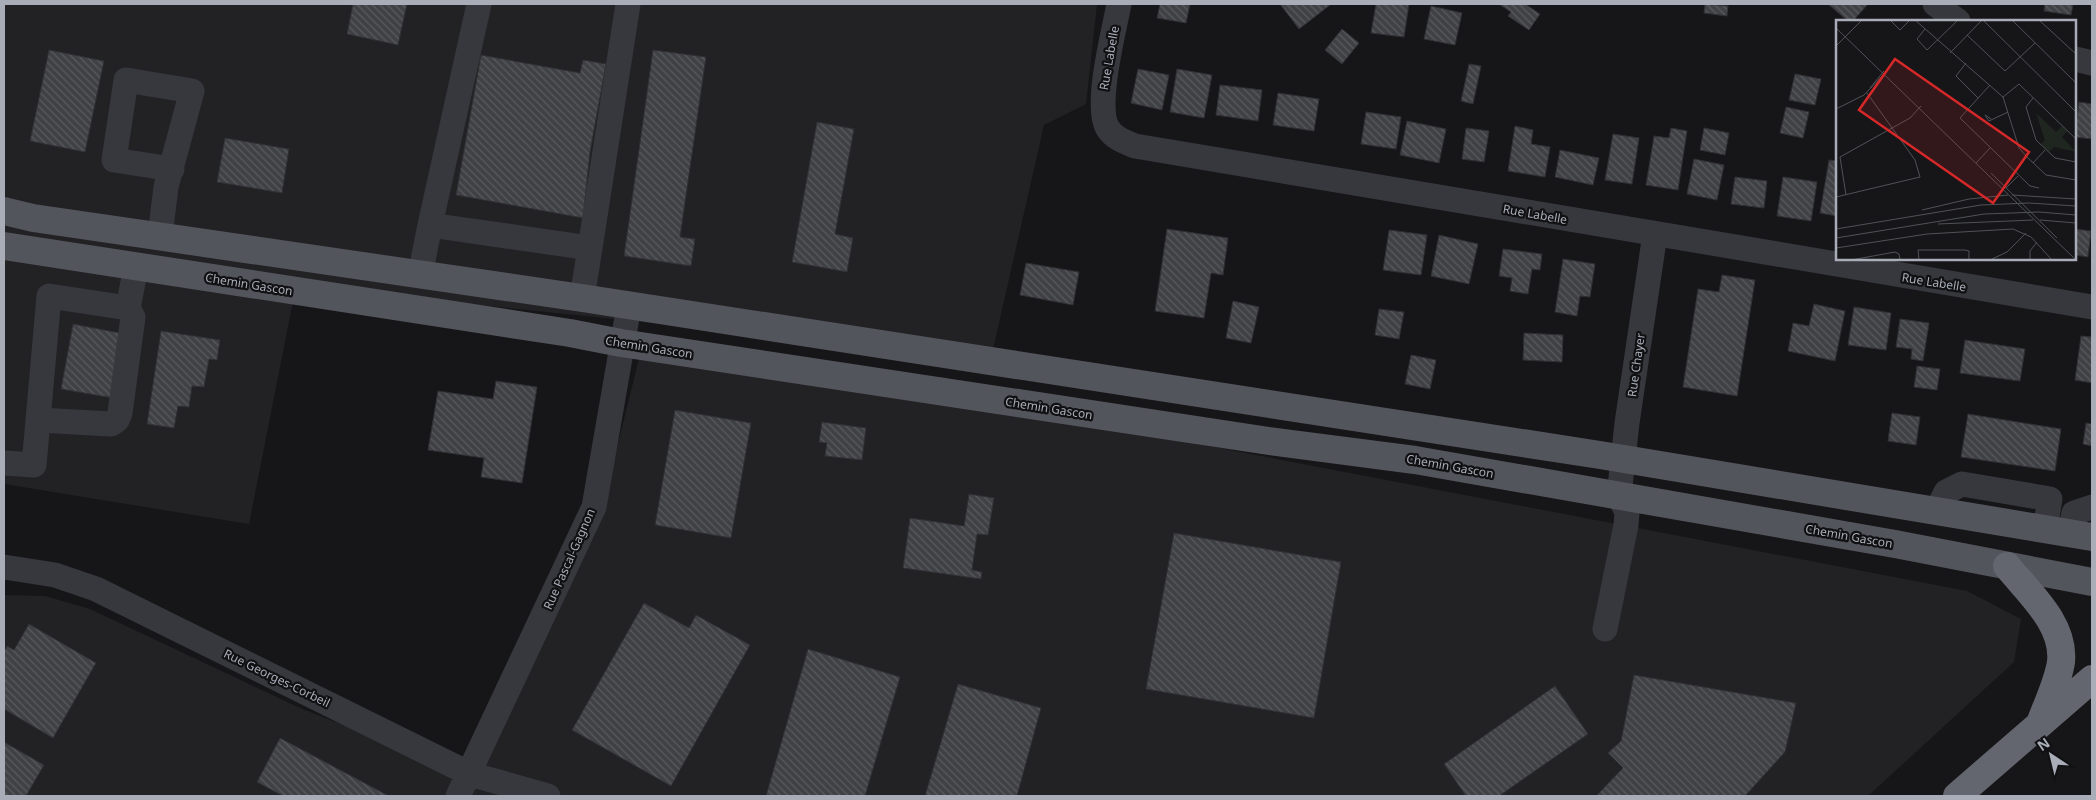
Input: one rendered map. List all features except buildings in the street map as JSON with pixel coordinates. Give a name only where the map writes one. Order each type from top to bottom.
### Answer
[{"type":"highway","points":[[2007,566],[2056,630],[2060,648],[2058,672],[2040,722]]},
{"type":"highway","points":[[1957,796],[2040,722],[2092,679]]},
{"type":"main road","points":[[4,211],[160,236],[582,298],[1624,460],[2069,533]]},
{"type":"main road","name":"Chemin Gascon","points":[[4,246],[1269,442],[1416,460],[2092,582]]},
{"type":"street","points":[[420,275],[479,4]]},
{"type":"street","points":[[582,298],[628,4]]},
{"type":"street","name":"Rue Labelle","points":[[1119,4],[1102,102],[1107,126],[1120,140],[1145,148],[2092,307]]},
{"type":"street","points":[[1935,4],[1957,20]]},
{"type":"street","points":[[2076,59],[2092,63]]},
{"type":"street","points":[[160,236],[166,187],[172,169]]},
{"type":"street","points":[[430,225],[590,248]]},
{"type":"street","name":"Rue Chayer","points":[[1619,496],[1627,423],[1655,234]]},
{"type":"street","points":[[38,420],[111,424],[117,420],[120,413],[133,317],[128,308],[136,267]]},
{"type":"street","points":[[4,463],[34,465],[49,296],[128,308]]},
{"type":"street","name":"Rue Pascal-Gagnon","points":[[458,796],[594,507],[621,343],[629,306]]},
{"type":"street","points":[[1605,629],[1626,525],[1627,512],[1619,496]]},
{"type":"street","points":[[2069,533],[2074,513],[2092,507]]},
{"type":"street","name":"Rue Georges-Corbeil","points":[[4,568],[55,575],[96,589],[470,774],[548,796]]},
{"type":"shaded area","points":[[4,4],[1097,4],[1086,104],[1044,125],[991,358],[296,286],[249,524],[4,484]]},
{"type":"shaded area","points":[[644,338],[1967,591],[2021,619],[2014,662],[1868,796],[4,796],[4,595],[45,596],[90,609],[302,709],[470,774],[596,533]]}]
